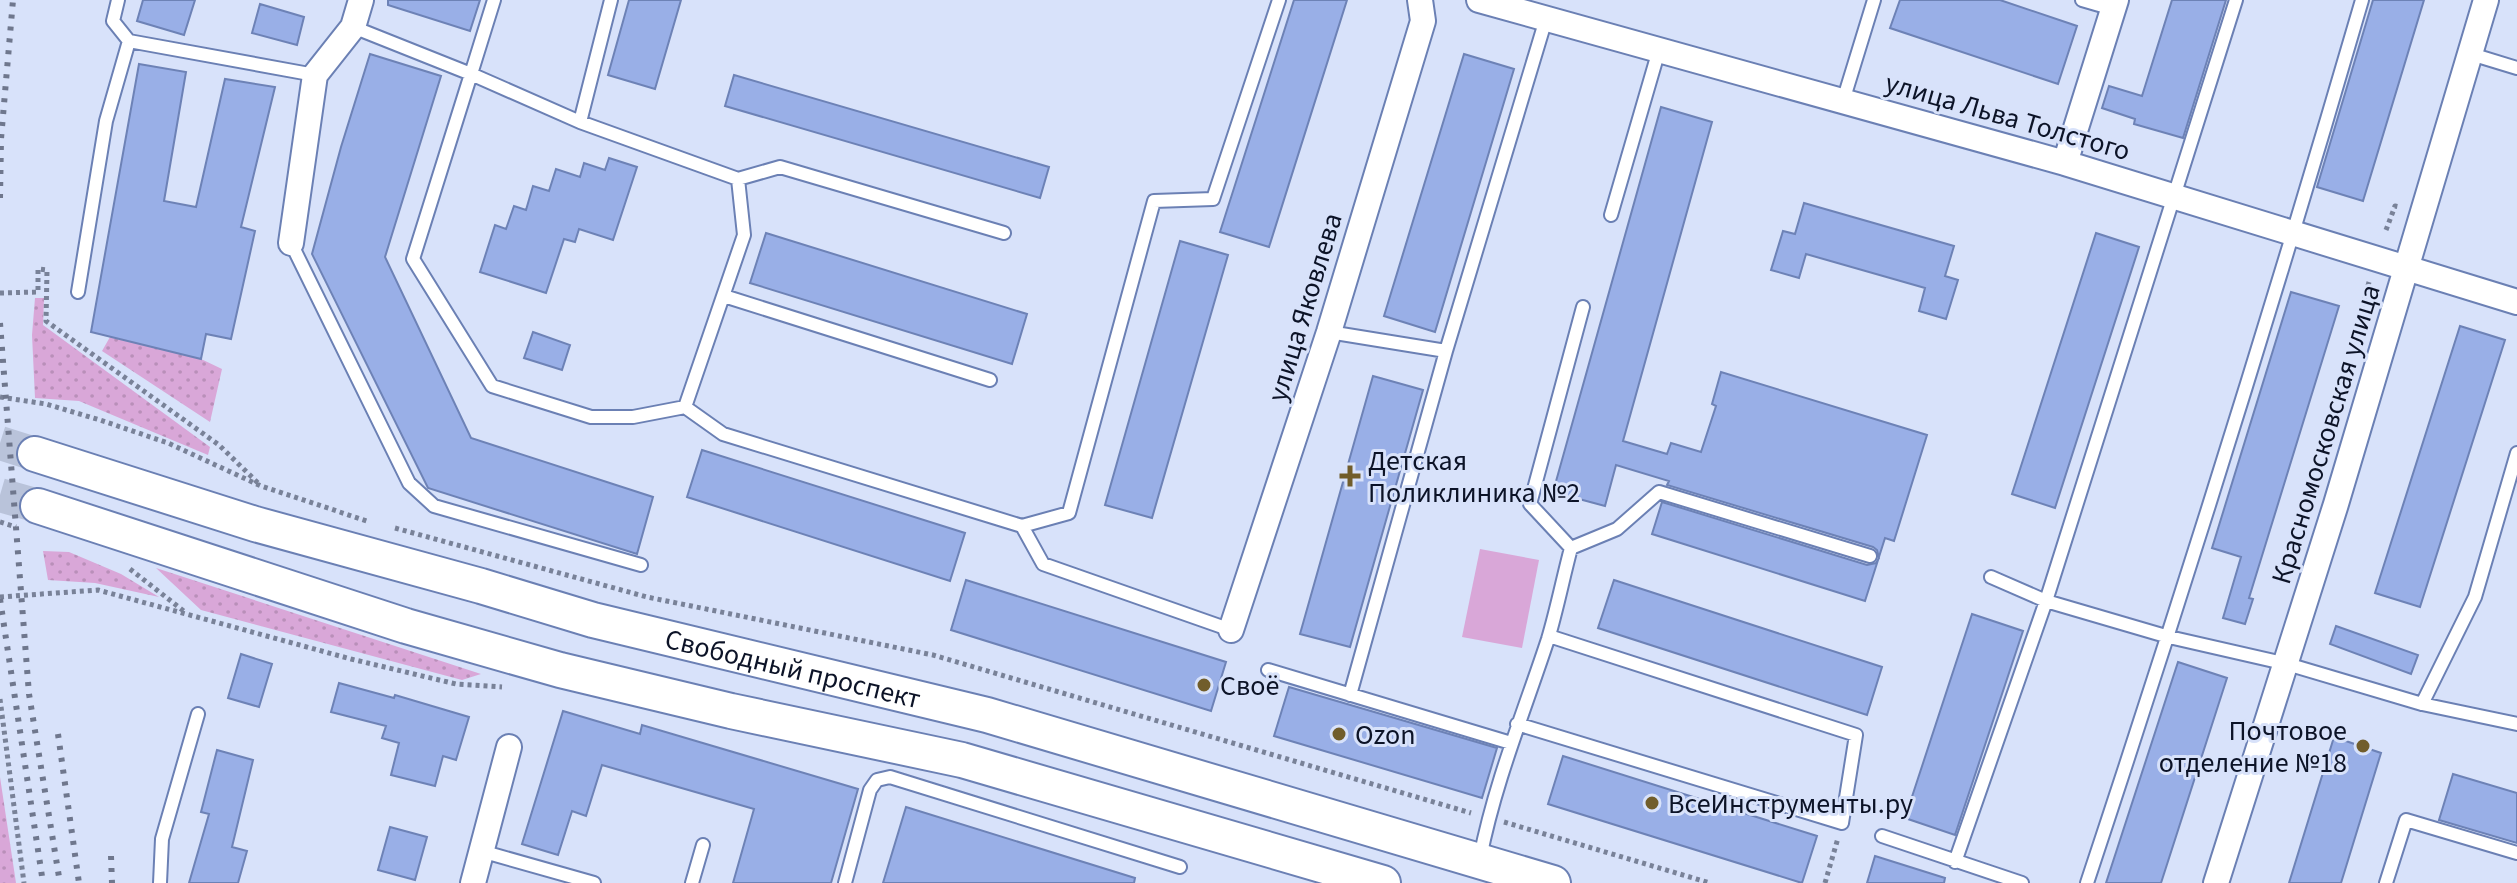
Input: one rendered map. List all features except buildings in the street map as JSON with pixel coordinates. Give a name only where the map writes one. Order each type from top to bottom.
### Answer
[{"type":"main road","name":"Свободный проспект","points":[[35,454],[255,524],[593,620],[987,715],[1553,883]]},
{"type":"main road","name":"Свободный проспект","points":[[38,506],[406,626],[560,670],[731,711],[962,760],[1383,883]]},
{"type":"street","points":[[291,243],[315,75],[353,27],[361,0]]},
{"type":"street","name":"улица Яковлева","points":[[1231,630],[1329,332],[1423,21],[1420,0]]},
{"type":"street","name":"улица Льва Толстого","points":[[1479,0],[2065,163],[2517,302]]},
{"type":"street","name":"Красномосковская улица","points":[[2216,883],[2287,664],[2486,0]]},
{"type":"street","points":[[2065,163],[2114,5]]},
{"type":"street","points":[[473,883],[509,747]]},
{"type":"lane","points":[[118,0],[113,21],[129,41],[315,75]]},
{"type":"lane","points":[[494,0],[413,259],[492,386],[591,417],[633,417],[685,407],[723,434],[1022,526],[1069,513],[1154,201],[1213,199],[1279,0]]},
{"type":"lane","points":[[580,122],[611,0]]},
{"type":"lane","points":[[1843,101],[1874,0]]},
{"type":"lane","points":[[2082,0],[2114,5]]},
{"type":"lane","points":[[1955,862],[2046,601],[2236,0]]},
{"type":"lane","points":[[2087,883],[2169,637],[2362,0]]},
{"type":"lane","points":[[1350,695],[1446,351],[1546,19]]},
{"type":"lane","points":[[353,27],[580,122],[738,179],[780,167],[1004,233]]},
{"type":"lane","points":[[78,292],[106,121],[129,41]]},
{"type":"lane","points":[[1611,215],[1659,50]]},
{"type":"lane","points":[[2471,54],[2517,68]]},
{"type":"lane","points":[[685,407],[744,235],[738,179]]},
{"type":"lane","points":[[291,243],[409,483],[434,506],[641,565]]},
{"type":"lane","points":[[724,296],[990,380]]},
{"type":"lane","points":[[1571,548],[1530,504],[1583,307]]},
{"type":"lane","points":[[1329,332],[1446,351]]},
{"type":"lane","points":[[2422,704],[2475,597],[2517,453]]},
{"type":"lane","points":[[1571,548],[1617,529],[1659,492],[1870,556]]},
{"type":"lane","points":[[1022,526],[1043,564],[1231,630]]},
{"type":"lane","points":[[1479,861],[1488,818],[1511,743],[1549,636],[1571,548]]},
{"type":"lane","points":[[1991,577],[2046,601],[2169,637],[2287,664],[2422,704],[2517,724]]},
{"type":"lane","points":[[1517,724],[1842,823],[1856,735],[1549,636]]},
{"type":"lane","points":[[1268,670],[1511,743]]},
{"type":"lane","points":[[160,883],[162,839],[198,714]]},
{"type":"lane","points":[[845,883],[870,790],[877,780],[890,777],[1180,867]]},
{"type":"lane","points":[[2386,883],[2406,820],[2517,853]]},
{"type":"lane","points":[[1882,836],[2022,883]]},
{"type":"lane","points":[[692,883],[703,845]]},
{"type":"lane","points":[[481,851],[594,883]]},
{"type":"path","points":[[0,293],[38,292],[38,269],[47,270],[46,321],[219,445],[261,486]]},
{"type":"path","points":[[2369,282],[2360,315],[2375,320]]},
{"type":"path","points":[[0,397],[46,404],[113,424],[168,443],[261,486],[374,523]]},
{"type":"path","points":[[389,527],[647,597],[933,655],[1710,883]]},
{"type":"path","points":[[122,562],[189,615]]},
{"type":"path","points":[[0,597],[98,590],[351,659],[456,684],[504,687]]},
{"type":"path","points":[[0,699],[24,883]]},
{"type":"path","points":[[1825,883],[1842,823]]},
{"type":"shaded area","points":[[35,298],[44,298],[43,325],[210,447],[208,455],[79,401],[35,398],[32,335]]},
{"type":"shaded area","points":[[110,337],[201,359],[222,369],[210,422],[102,351]]},
{"type":"shaded area","points":[[1480,549],[1539,560],[1522,648],[1462,637]]},
{"type":"shaded area","points":[[43,551],[69,552],[121,574],[159,597],[95,583],[48,580]]},
{"type":"shaded area","points":[[156,568],[481,674],[462,680],[201,610]]},
{"type":"shaded area","points":[[0,777],[16,883],[0,883]]},
{"type":"tunnel","points":[[0,443],[35,454]]},
{"type":"tunnel","points":[[0,495],[38,506]]},
{"type":"railway","points":[[0,198],[1,139],[13,0]]},
{"type":"railway","points":[[0,323],[29,694],[60,883]]},
{"type":"railway","points":[[0,599],[43,883]]},
{"type":"railway","points":[[58,734],[79,883]]},
{"type":"railway","points":[[111,856],[112,883]]},
{"type":"place","name":"Детская Поликлиника №2","points":[[1350,476]]},
{"type":"place","name":"Своё","points":[[1204,685]]},
{"type":"place","name":"Ozon","points":[[1339,734]]},
{"type":"place","name":"Почтовое отделение №18","points":[[2363,746]]},
{"type":"place","name":"ВсеИнструменты.ру","points":[[1652,803]]}]
